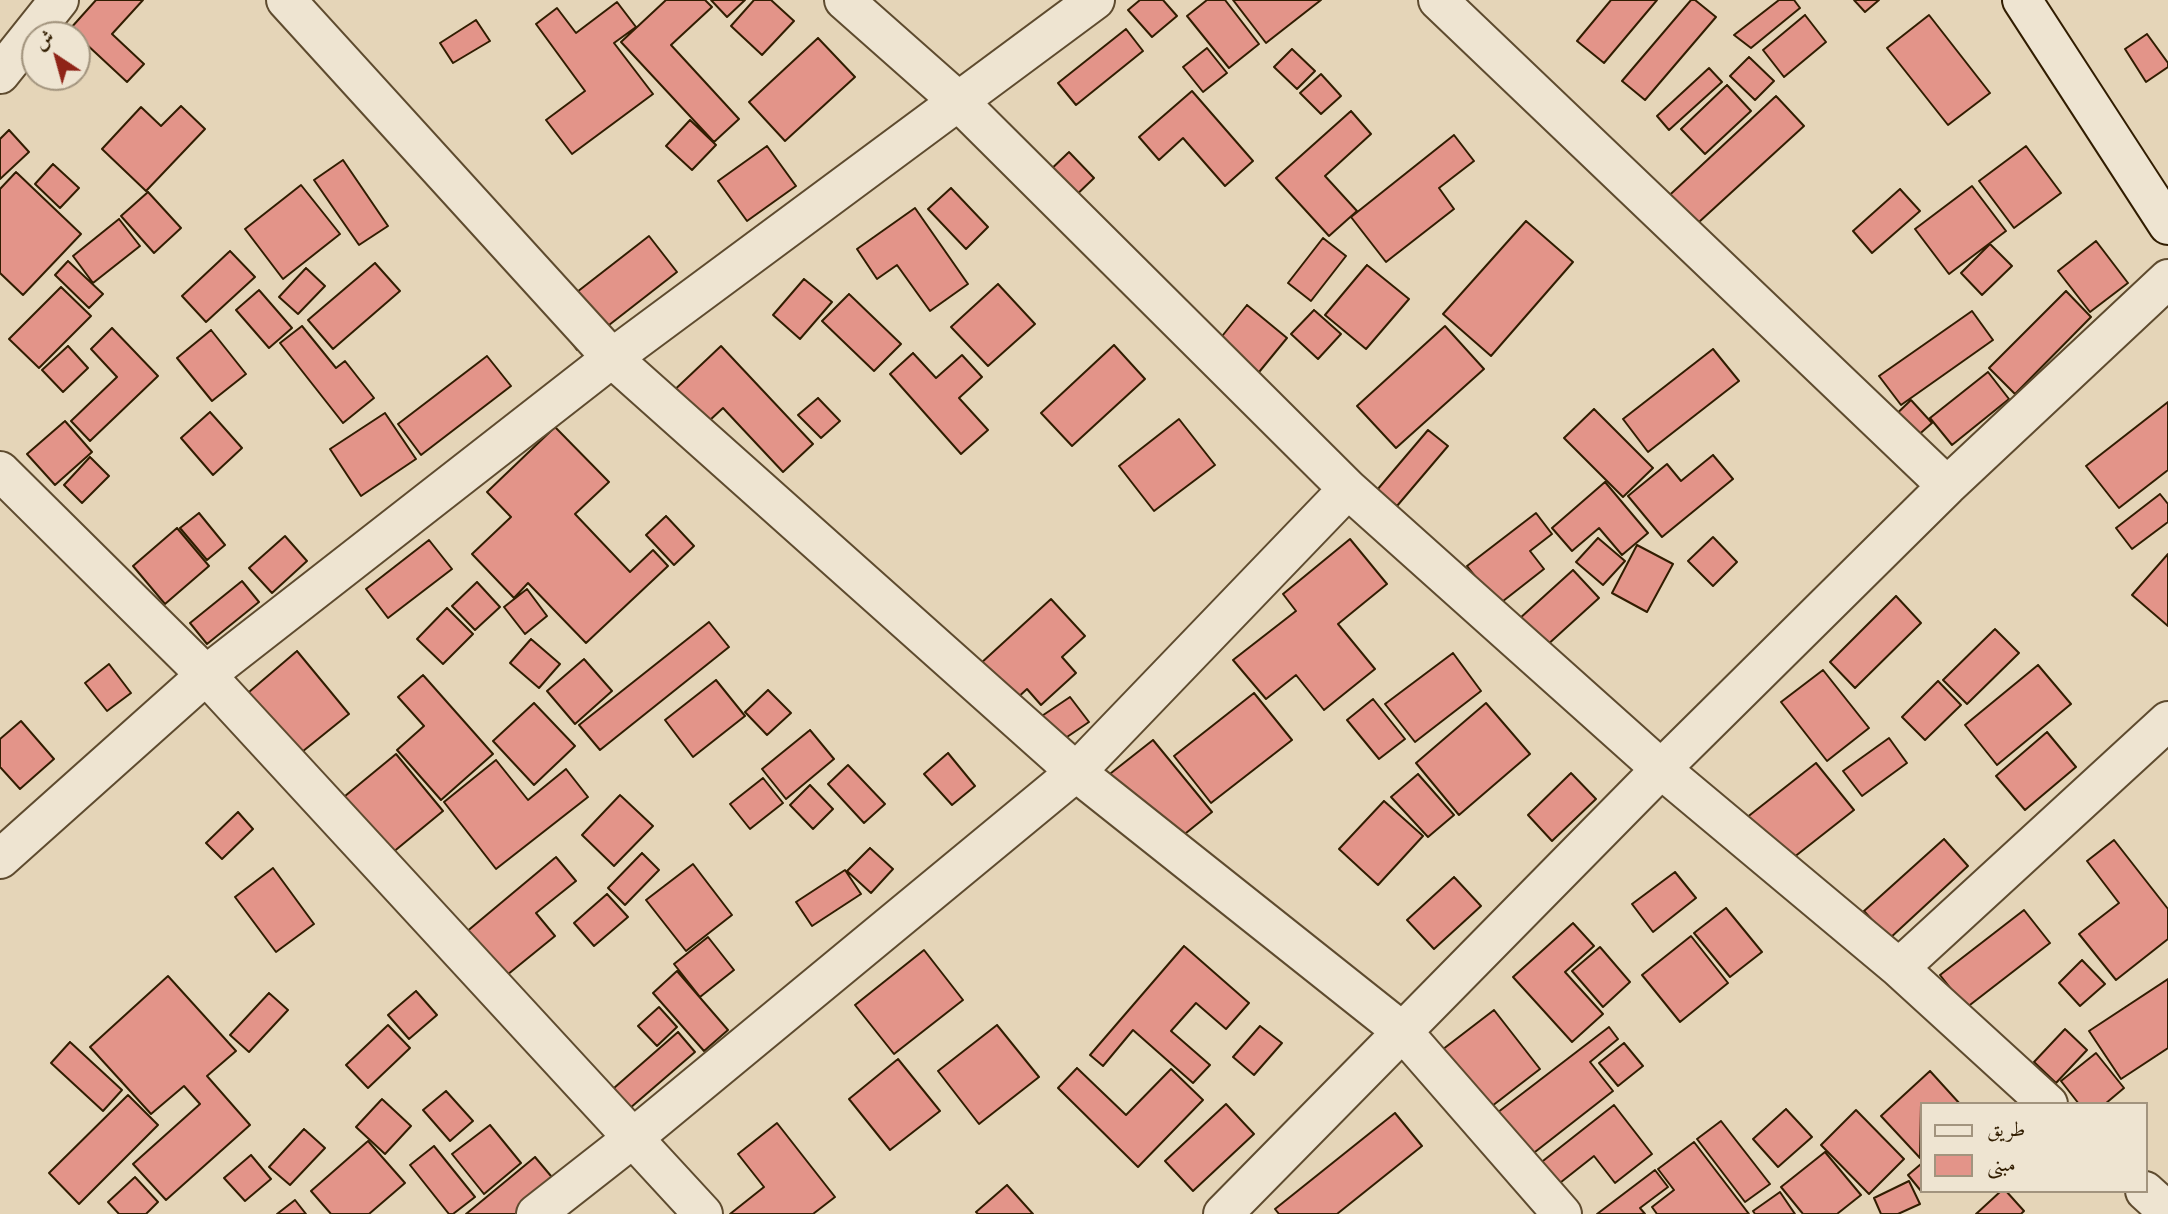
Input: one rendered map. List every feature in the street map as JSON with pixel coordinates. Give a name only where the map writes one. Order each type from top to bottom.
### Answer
[{"type":"street","points":[[0,74],[59,0]]},
{"type":"street","points":[[286,0],[612,358],[1076,772],[1403,1032],[1562,1214]]},
{"type":"street","points":[[844,0],[957,100],[1349,489],[1661,769],[1899,968],[2046,1102]]},
{"type":"street","points":[[0,859],[205,675],[612,358],[1094,0]]},
{"type":"street","points":[[1438,0],[1947,486]]},
{"type":"street","points":[[2022,0],[2168,225]]},
{"type":"street","points":[[1223,1214],[1661,769],[1947,486],[2168,279]]},
{"type":"street","points":[[0,471],[205,675],[703,1214]]},
{"type":"street","points":[[536,1214],[633,1138],[1076,772],[1349,489]]},
{"type":"street","points":[[1899,968],[2168,721]]},
{"type":"street","points":[[2147,1193],[2168,1212]]},
{"type":"building","points":[[96,0],[143,0],[112,34],[144,64],[127,82],[91,49],[91,21],[77,21]]},
{"type":"building","points":[[666,0],[705,0],[712,7],[671,45],[739,119],[714,142],[621,42]]},
{"type":"building","points":[[711,0],[745,0],[727,17]]},
{"type":"building","points":[[754,0],[771,0],[794,21],[762,55],[731,26]]},
{"type":"building","points":[[1140,0],[1163,0],[1177,16],[1152,37],[1128,10]]},
{"type":"building","points":[[1207,0],[1225,0],[1259,44],[1229,68],[1187,16]]},
{"type":"building","points":[[1233,0],[1321,0],[1266,43]]},
{"type":"building","points":[[1611,0],[1657,0],[1604,63],[1577,41]]},
{"type":"building","points":[[1691,0],[1695,0],[1716,17],[1645,100],[1622,81]]},
{"type":"building","points":[[1779,0],[1794,0],[1800,8],[1751,48],[1734,35]]},
{"type":"building","points":[[1854,0],[1879,0],[1865,12]]},
{"type":"building","points":[[617,2],[636,27],[614,43],[653,94],[572,154],[546,120],[585,91],[536,24],[557,8],[576,33]]},
{"type":"building","points":[[1805,15],[1826,42],[1784,77],[1763,50]]},
{"type":"building","points":[[1929,15],[1990,93],[1948,125],[1887,48]]},
{"type":"building","points":[[476,20],[490,41],[453,63],[440,43]]},
{"type":"building","points":[[1126,29],[1143,51],[1076,105],[1058,83]]},
{"type":"building","points":[[2147,34],[2168,63],[2168,67],[2146,82],[2125,49]]},
{"type":"building","points":[[818,38],[855,77],[785,141],[749,102]]},
{"type":"building","points":[[1207,48],[1227,73],[1203,92],[1183,67]]},
{"type":"building","points":[[1292,49],[1315,71],[1297,89],[1274,67]]},
{"type":"building","points":[[1749,57],[1774,81],[1755,100],[1730,76]]},
{"type":"building","points":[[1709,68],[1722,82],[1669,130],[1657,116]]},
{"type":"building","points":[[1321,74],[1341,96],[1321,114],[1300,93]]},
{"type":"building","points":[[1727,85],[1751,111],[1705,154],[1681,129]]},
{"type":"building","points":[[1192,91],[1253,161],[1225,186],[1183,138],[1159,160],[1139,137]]},
{"type":"building","points":[[1776,96],[1804,126],[1687,233],[1660,204]]},
{"type":"building","points":[[181,106],[205,129],[146,191],[102,149],[141,107],[161,126]]},
{"type":"building","points":[[1351,111],[1371,134],[1325,176],[1357,211],[1329,236],[1276,178]]},
{"type":"building","points":[[690,120],[716,145],[692,170],[666,146]]},
{"type":"building","points":[[9,130],[29,152],[0,179],[0,139]]},
{"type":"building","points":[[1454,135],[1474,161],[1439,188],[1454,209],[1386,262],[1351,217]]},
{"type":"building","points":[[767,146],[796,186],[747,221],[718,181]]},
{"type":"building","points":[[2026,146],[2061,193],[2014,228],[1979,181]]},
{"type":"building","points":[[1069,152],[1094,178],[1069,202],[1044,176]]},
{"type":"building","points":[[343,160],[388,226],[359,245],[314,180]]},
{"type":"building","points":[[53,164],[79,188],[60,208],[35,184]]},
{"type":"building","points":[[16,172],[81,234],[23,295],[0,273],[0,189]]},
{"type":"building","points":[[301,185],[340,234],[283,279],[245,229]]},
{"type":"building","points":[[1972,186],[2006,231],[1949,274],[1915,229]]},
{"type":"building","points":[[951,188],[988,227],[966,249],[928,209]]},
{"type":"building","points":[[1900,189],[1920,211],[1872,253],[1853,231]]},
{"type":"building","points":[[148,192],[181,228],[154,253],[121,216]]},
{"type":"building","points":[[915,208],[968,284],[930,311],[897,265],[877,279],[857,249]]},
{"type":"building","points":[[119,219],[140,246],[93,283],[73,256]]},
{"type":"building","points":[[1526,221],[1573,262],[1491,356],[1443,314]]},
{"type":"building","points":[[649,236],[677,272],[577,350],[550,313]]},
{"type":"building","points":[[1323,238],[1346,256],[1311,301],[1288,283]]},
{"type":"building","points":[[2096,241],[2128,283],[2090,312],[2058,271]]},
{"type":"building","points":[[1990,244],[2012,266],[1982,295],[1961,273]]},
{"type":"building","points":[[230,251],[255,277],[206,322],[182,296]]},
{"type":"building","points":[[68,261],[103,294],[89,308],[55,275]]},
{"type":"building","points":[[375,263],[400,291],[333,349],[308,320]]},
{"type":"building","points":[[1367,265],[1409,299],[1366,349],[1325,315]]},
{"type":"building","points":[[306,268],[325,286],[298,314],[279,297]]},
{"type":"building","points":[[804,279],[832,302],[800,339],[773,315]]},
{"type":"building","points":[[998,284],[1035,324],[988,366],[951,327]]},
{"type":"building","points":[[61,287],[91,316],[39,368],[9,339]]},
{"type":"building","points":[[259,290],[292,328],[269,348],[236,310]]},
{"type":"building","points":[[2066,291],[2091,317],[2015,394],[1989,368]]},
{"type":"building","points":[[849,294],[901,344],[874,371],[822,321]]},
{"type":"building","points":[[1247,305],[1287,338],[1255,377],[1215,345]]},
{"type":"building","points":[[1314,310],[1341,334],[1318,359],[1291,334]]},
{"type":"building","points":[[1972,311],[1993,340],[1901,405],[1879,376]]},
{"type":"building","points":[[302,326],[336,368],[345,361],[374,398],[343,423],[280,343]]},
{"type":"building","points":[[1445,326],[1484,369],[1396,448],[1357,406]]},
{"type":"building","points":[[112,328],[158,376],[90,441],[71,421],[117,377],[91,349]]},
{"type":"building","points":[[211,330],[246,374],[212,401],[177,358]]},
{"type":"building","points":[[1114,345],[1145,379],[1072,446],[1041,413]]},
{"type":"building","points":[[68,346],[88,368],[63,392],[42,370]]},
{"type":"building","points":[[721,346],[813,444],[783,472],[723,408],[682,446],[650,413]]},
{"type":"building","points":[[1713,349],[1739,381],[1648,452],[1623,419]]},
{"type":"building","points":[[913,353],[936,378],[962,355],[982,377],[959,398],[988,430],[961,454],[890,374]]},
{"type":"building","points":[[487,356],[511,386],[421,455],[398,424]]},
{"type":"building","points":[[1988,372],[2009,399],[1952,445],[1930,418]]},
{"type":"building","points":[[818,398],[840,421],[821,438],[798,415]]},
{"type":"building","points":[[1911,400],[1932,423],[1906,446],[1886,424]]},
{"type":"building","points":[[2168,402],[2168,470],[2119,508],[2086,466]]},
{"type":"building","points":[[1594,409],[1653,468],[1623,497],[1564,438]]},
{"type":"building","points":[[210,412],[242,448],[213,475],[181,438]]},
{"type":"building","points":[[385,413],[416,459],[361,496],[330,449]]},
{"type":"building","points":[[1179,419],[1215,465],[1154,511],[1119,466]]},
{"type":"building","points":[[65,421],[92,452],[55,485],[27,454]]},
{"type":"building","points":[[555,427],[609,482],[575,514],[630,572],[653,550],[668,566],[586,643],[528,583],[514,598],[472,554],[511,517],[487,492]]},
{"type":"building","points":[[1428,430],[1448,446],[1397,506],[1377,490]]},
{"type":"building","points":[[1713,455],[1733,479],[1662,537],[1628,496],[1667,464],[1681,481]]},
{"type":"building","points":[[90,457],[109,476],[82,503],[64,485]]},
{"type":"building","points":[[1605,482],[1648,533],[1622,555],[1599,528],[1572,551],[1552,528]]},
{"type":"building","points":[[2160,494],[2168,504],[2168,522],[2132,549],[2116,528]]},
{"type":"building","points":[[199,513],[225,545],[207,560],[180,528]]},
{"type":"building","points":[[1536,513],[1552,534],[1530,551],[1544,569],[1498,605],[1467,566]]},
{"type":"building","points":[[666,516],[694,546],[674,565],[646,535]]},
{"type":"building","points":[[177,528],[209,566],[165,604],[133,566]]},
{"type":"building","points":[[285,536],[307,561],[272,593],[249,568]]},
{"type":"building","points":[[1713,537],[1737,562],[1713,586],[1688,561]]},
{"type":"building","points":[[1598,538],[1625,561],[1603,585],[1576,562]]},
{"type":"building","points":[[1350,539],[1387,584],[1338,624],[1375,669],[1324,710],[1296,675],[1266,699],[1233,660],[1296,611],[1283,594]]},
{"type":"building","points":[[429,540],[452,569],[388,618],[366,589]]},
{"type":"building","points":[[1637,545],[1673,564],[1647,612],[1612,593]]},
{"type":"building","points":[[2168,554],[2168,626],[2132,595]]},
{"type":"building","points":[[1573,570],[1599,598],[1545,647],[1519,619]]},
{"type":"building","points":[[242,581],[259,602],[207,644],[190,623]]},
{"type":"building","points":[[477,582],[500,607],[475,630],[452,606]]},
{"type":"building","points":[[527,589],[547,616],[525,634],[504,607]]},
{"type":"building","points":[[1896,596],[1921,623],[1855,688],[1830,662]]},
{"type":"building","points":[[1051,599],[1085,636],[1062,657],[1076,673],[1041,705],[1027,689],[1002,712],[968,675]]},
{"type":"building","points":[[447,608],[473,634],[443,664],[417,639]]},
{"type":"building","points":[[709,622],[729,647],[600,750],[579,725]]},
{"type":"building","points":[[1995,629],[2019,653],[1967,704],[1943,680]]},
{"type":"building","points":[[531,639],[560,664],[539,688],[510,663]]},
{"type":"building","points":[[297,651],[349,714],[292,760],[242,698]]},
{"type":"building","points":[[1453,653],[1481,691],[1415,742],[1385,704]]},
{"type":"building","points":[[584,659],[612,691],[575,724],[547,691]]},
{"type":"building","points":[[109,664],[131,693],[107,711],[85,683]]},
{"type":"building","points":[[2038,665],[2071,704],[1997,765],[1965,725]]},
{"type":"building","points":[[1823,670],[1869,728],[1827,761],[1781,702]]},
{"type":"building","points":[[423,675],[493,754],[441,800],[397,750],[424,726],[398,697]]},
{"type":"building","points":[[716,680],[745,716],[693,757],[665,720]]},
{"type":"building","points":[[1938,681],[1961,705],[1925,740],[1902,717]]},
{"type":"building","points":[[768,690],[791,713],[767,735],[745,712]]},
{"type":"building","points":[[1254,693],[1292,740],[1211,803],[1174,756]]},
{"type":"building","points":[[1070,697],[1089,722],[1042,754],[1024,728]]},
{"type":"building","points":[[1373,699],[1405,739],[1379,759],[1347,720]]},
{"type":"building","points":[[534,703],[575,746],[534,785],[493,741]]},
{"type":"building","points":[[1486,703],[1530,754],[1459,815],[1416,763]]},
{"type":"building","points":[[21,721],[54,759],[20,789],[0,767],[0,739]]},
{"type":"building","points":[[810,730],[834,759],[786,799],[762,769]]},
{"type":"building","points":[[2047,732],[2076,767],[2025,810],[1996,776]]},
{"type":"building","points":[[1889,738],[1907,763],[1862,796],[1843,771]]},
{"type":"building","points":[[1153,740],[1212,812],[1165,850],[1106,777]]},
{"type":"building","points":[[948,753],[975,786],[952,805],[924,774]]},
{"type":"building","points":[[396,754],[443,811],[386,858],[339,801]]},
{"type":"building","points":[[496,760],[528,800],[566,769],[588,797],[496,869],[444,802]]},
{"type":"building","points":[[1816,763],[1854,810],[1779,869],[1741,822]]},
{"type":"building","points":[[848,765],[885,804],[864,823],[828,784]]},
{"type":"building","points":[[1571,773],[1596,799],[1552,841],[1528,815]]},
{"type":"building","points":[[1418,774],[1454,815],[1428,837],[1391,797]]},
{"type":"building","points":[[763,778],[783,803],[750,829],[730,804]]},
{"type":"building","points":[[810,785],[833,809],[813,829],[790,805]]},
{"type":"building","points":[[620,795],[653,826],[614,866],[582,835]]},
{"type":"building","points":[[1384,801],[1423,836],[1378,885],[1339,849]]},
{"type":"building","points":[[238,812],[253,829],[222,859],[206,843]]},
{"type":"building","points":[[1944,839],[1968,866],[1889,939],[1864,911]]},
{"type":"building","points":[[2114,840],[2168,909],[2168,939],[2116,980],[2079,934],[2119,903],[2087,861]]},
{"type":"building","points":[[870,848],[893,869],[871,893],[847,871]]},
{"type":"building","points":[[642,853],[659,870],[625,905],[608,888]]},
{"type":"building","points":[[556,857],[576,881],[536,913],[555,936],[496,984],[459,938]]},
{"type":"building","points":[[693,864],[732,915],[686,951],[646,900]]},
{"type":"building","points":[[273,868],[314,924],[276,952],[235,897]]},
{"type":"building","points":[[845,870],[861,894],[812,926],[796,902]]},
{"type":"building","points":[[1675,872],[1696,898],[1653,932],[1632,904]]},
{"type":"building","points":[[1454,877],[1481,906],[1434,949],[1407,920]]},
{"type":"building","points":[[607,894],[628,917],[594,946],[574,923]]},
{"type":"building","points":[[1726,908],[1762,952],[1730,977],[1694,933]]},
{"type":"building","points":[[2024,910],[2050,943],[1966,1008],[1940,975]]},
{"type":"building","points":[[1573,923],[1594,946],[1565,972],[1603,1014],[1572,1042],[1513,977]]},
{"type":"building","points":[[1691,936],[1728,983],[1680,1022],[1642,975]]},
{"type":"building","points":[[708,937],[734,970],[700,997],[674,964]]},
{"type":"building","points":[[1184,946],[1249,1003],[1226,1029],[1196,1003],[1171,1031],[1210,1065],[1193,1083],[1133,1030],[1103,1066],[1090,1055]]},
{"type":"building","points":[[1600,947],[1630,982],[1603,1007],[1572,971]]},
{"type":"building","points":[[924,950],[963,1000],[894,1054],[855,1005]]},
{"type":"building","points":[[2082,960],[2105,984],[2080,1006],[2059,983]]},
{"type":"building","points":[[677,971],[728,1030],[704,1051],[653,993]]},
{"type":"building","points":[[168,976],[236,1051],[207,1076],[250,1125],[166,1200],[133,1164],[200,1104],[184,1086],[151,1114],[90,1047]]},
{"type":"building","points":[[2168,979],[2168,1048],[2121,1079],[2089,1031]]},
{"type":"building","points":[[416,991],[437,1015],[409,1039],[388,1015]]},
{"type":"building","points":[[269,993],[288,1010],[249,1052],[230,1035]]},
{"type":"building","points":[[659,1007],[677,1027],[657,1046],[638,1026]]},
{"type":"building","points":[[1494,1010],[1540,1069],[1483,1113],[1438,1053]]},
{"type":"building","points":[[388,1025],[410,1048],[368,1088],[346,1065]]},
{"type":"building","points":[[997,1025],[1039,1077],[979,1124],[938,1071]]},
{"type":"building","points":[[1260,1026],[1282,1043],[1254,1075],[1233,1057]]},
{"type":"building","points":[[1609,1027],[1618,1039],[1590,1062],[1613,1091],[1526,1159],[1493,1116]]},
{"type":"building","points":[[2065,1029],[2087,1050],[2056,1083],[2034,1062]]},
{"type":"building","points":[[678,1032],[695,1052],[622,1115],[606,1095]]},
{"type":"building","points":[[70,1042],[122,1090],[103,1111],[51,1063]]},
{"type":"building","points":[[1624,1043],[1643,1066],[1618,1086],[1599,1063]]},
{"type":"building","points":[[2096,1053],[2124,1088],[2107,1102],[2077,1102],[2061,1081]]},
{"type":"building","points":[[898,1059],[940,1111],[890,1150],[849,1099]]},
{"type":"building","points":[[1077,1068],[1126,1115],[1171,1069],[1203,1100],[1138,1167],[1058,1088]]},
{"type":"building","points":[[1930,1071],[1958,1102],[1920,1102],[1920,1158],[1881,1116]]},
{"type":"building","points":[[446,1091],[473,1121],[450,1141],[423,1110]]},
{"type":"building","points":[[128,1095],[158,1125],[79,1204],[49,1173]]},
{"type":"building","points":[[382,1099],[411,1126],[385,1154],[356,1127]]},
{"type":"building","points":[[1226,1104],[1254,1134],[1193,1191],[1165,1161]]},
{"type":"building","points":[[1614,1105],[1652,1154],[1615,1183],[1594,1156],[1551,1190],[1534,1168]]},
{"type":"building","points":[[1786,1109],[1812,1137],[1778,1167],[1753,1139]]},
{"type":"building","points":[[1856,1110],[1904,1159],[1869,1194],[1821,1145]]},
{"type":"building","points":[[1395,1113],[1422,1146],[1337,1214],[1279,1214],[1275,1209]]},
{"type":"building","points":[[1721,1121],[1770,1184],[1745,1202],[1697,1139]]},
{"type":"building","points":[[777,1123],[835,1197],[813,1214],[730,1214],[764,1187],[738,1154]]},
{"type":"building","points":[[490,1125],[521,1163],[484,1194],[452,1154]]},
{"type":"building","points":[[304,1129],[325,1148],[290,1185],[269,1167]]},
{"type":"building","points":[[368,1141],[405,1183],[369,1214],[331,1214],[311,1191]]},
{"type":"building","points":[[1694,1142],[1749,1214],[1657,1214],[1652,1207],[1674,1190],[1658,1169]]},
{"type":"building","points":[[434,1146],[475,1197],[453,1214],[449,1214],[410,1165]]},
{"type":"building","points":[[1825,1152],[1861,1195],[1837,1214],[1803,1214],[1781,1187]]},
{"type":"building","points":[[251,1155],[271,1179],[245,1201],[224,1178]]},
{"type":"building","points":[[535,1157],[556,1182],[517,1214],[466,1214]]},
{"type":"building","points":[[1920,1165],[1920,1190],[1908,1175]]},
{"type":"building","points":[[1655,1170],[1668,1187],[1640,1208],[1645,1214],[1597,1214]]},
{"type":"building","points":[[135,1177],[158,1202],[146,1214],[119,1214],[108,1202]]},
{"type":"building","points":[[1909,1181],[1920,1204],[1898,1214],[1881,1214],[1874,1198]]},
{"type":"building","points":[[1007,1185],[1033,1214],[976,1212]]},
{"type":"building","points":[[1780,1192],[1795,1214],[1755,1214],[1753,1211]]},
{"type":"building","points":[[1999,1193],[2008,1193],[2024,1211],[2021,1214],[1976,1214]]},
{"type":"building","points":[[295,1200],[306,1214],[277,1214]]}]
